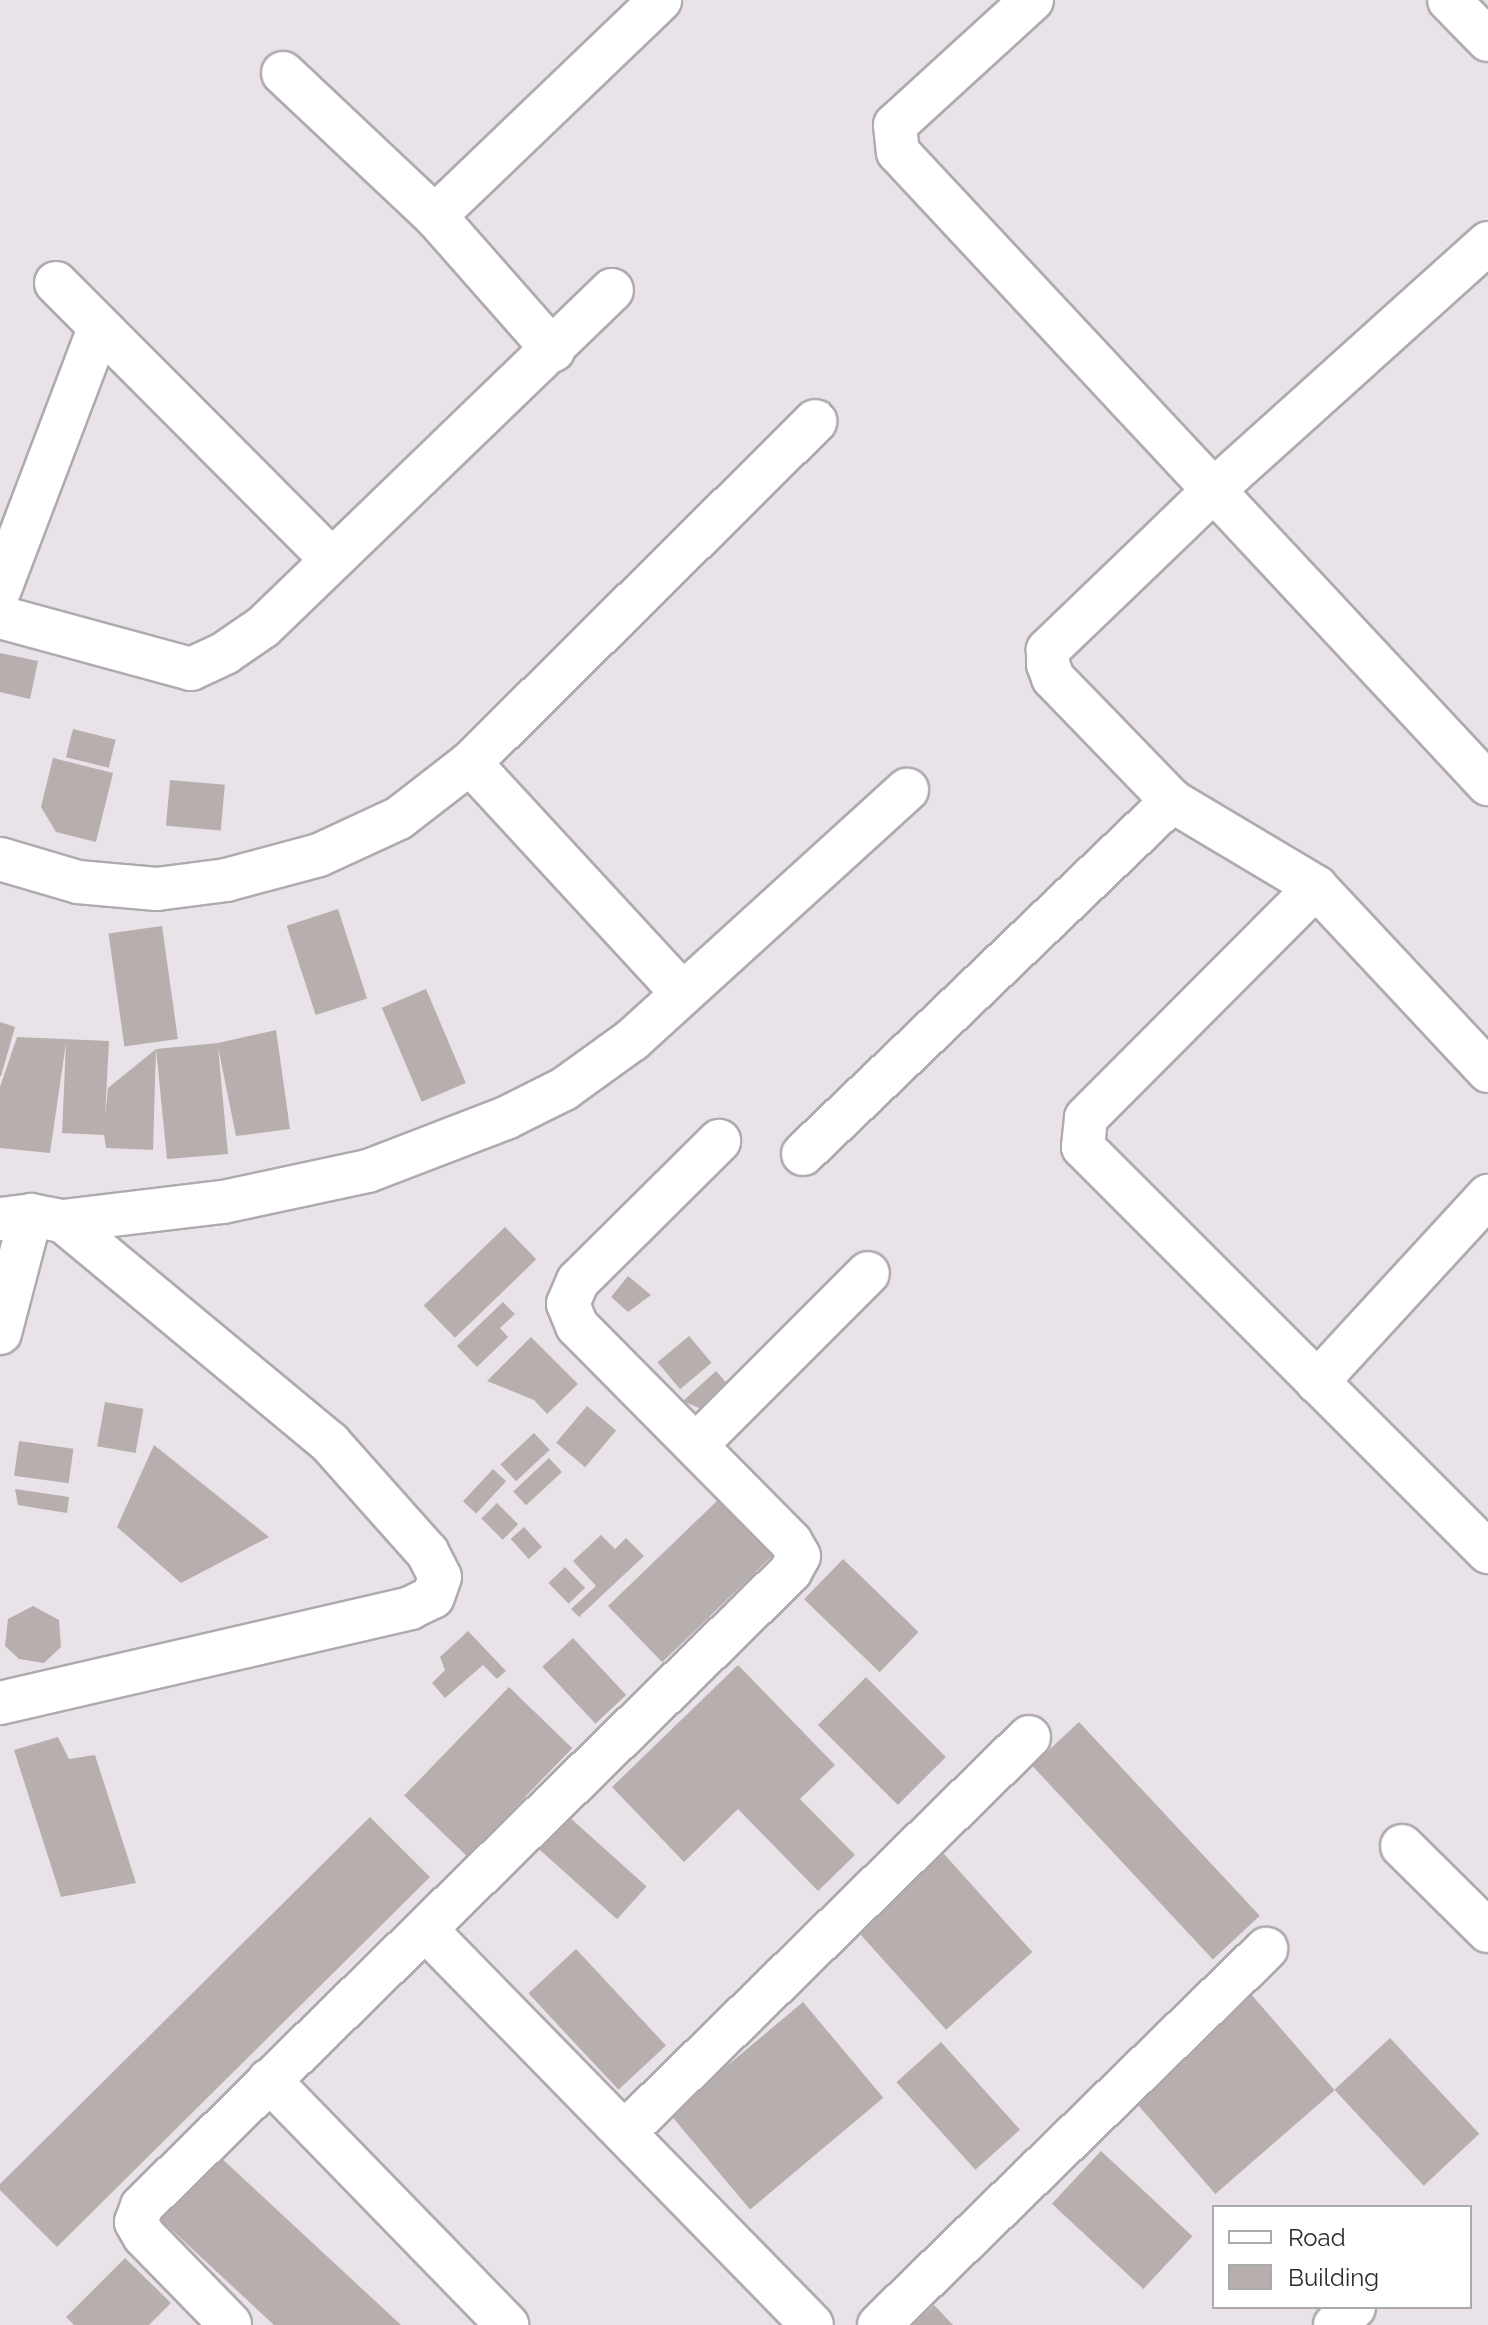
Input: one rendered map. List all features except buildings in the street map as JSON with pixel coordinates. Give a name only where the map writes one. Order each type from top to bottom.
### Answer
[{"type":"street","points":[[1032,0],[895,125],[898,152],[1488,784]]},
{"type":"street","points":[[1449,0],[1488,40]]},
{"type":"street","points":[[435,216],[657,1]]},
{"type":"street","points":[[283,73],[435,216],[553,350]]},
{"type":"street","points":[[1488,243],[1214,490],[1048,650],[1048,664],[1053,678],[1172,801],[1316,887],[1488,1071]]},
{"type":"street","points":[[56,283],[332,560]]},
{"type":"street","points":[[0,617],[191,669],[225,653],[263,627],[612,290]]},
{"type":"street","points":[[0,589],[99,329]]},
{"type":"street","points":[[0,859],[78,882],[157,889],[226,880],[319,855],[399,818],[470,763],[815,421]]},
{"type":"street","points":[[470,763],[681,992]]},
{"type":"street","points":[[24,1212],[223,1202],[368,1171],[506,1118],[564,1089],[632,1040],[681,992],[907,790]]},
{"type":"street","points":[[803,1154],[1172,801]]},
{"type":"street","points":[[1316,887],[1086,1118],[1083,1147],[1488,1552]]},
{"type":"street","points":[[230,2324],[144,2236],[136,2222],[142,2206],[790,1572],[799,1556],[791,1542],[577,1326],[568,1304],[578,1281],[719,1141]]},
{"type":"street","points":[[1317,1382],[1488,1196]]},
{"type":"street","points":[[0,1333],[24,1212]]},
{"type":"street","points":[[0,1703],[410,1608],[433,1597],[440,1577],[427,1552],[330,1443],[24,1212]]},
{"type":"street","points":[[696,1445],[868,1273]]},
{"type":"street","points":[[625,2132],[1029,1737]]},
{"type":"street","points":[[1402,1846],[1488,1931]]},
{"type":"street","points":[[426,1930],[812,2325]]},
{"type":"street","points":[[879,2325],[1266,1949]]},
{"type":"street","points":[[269,2080],[507,2325]]},
{"type":"street","points":[[1335,2325],[1352,2309]]}]
